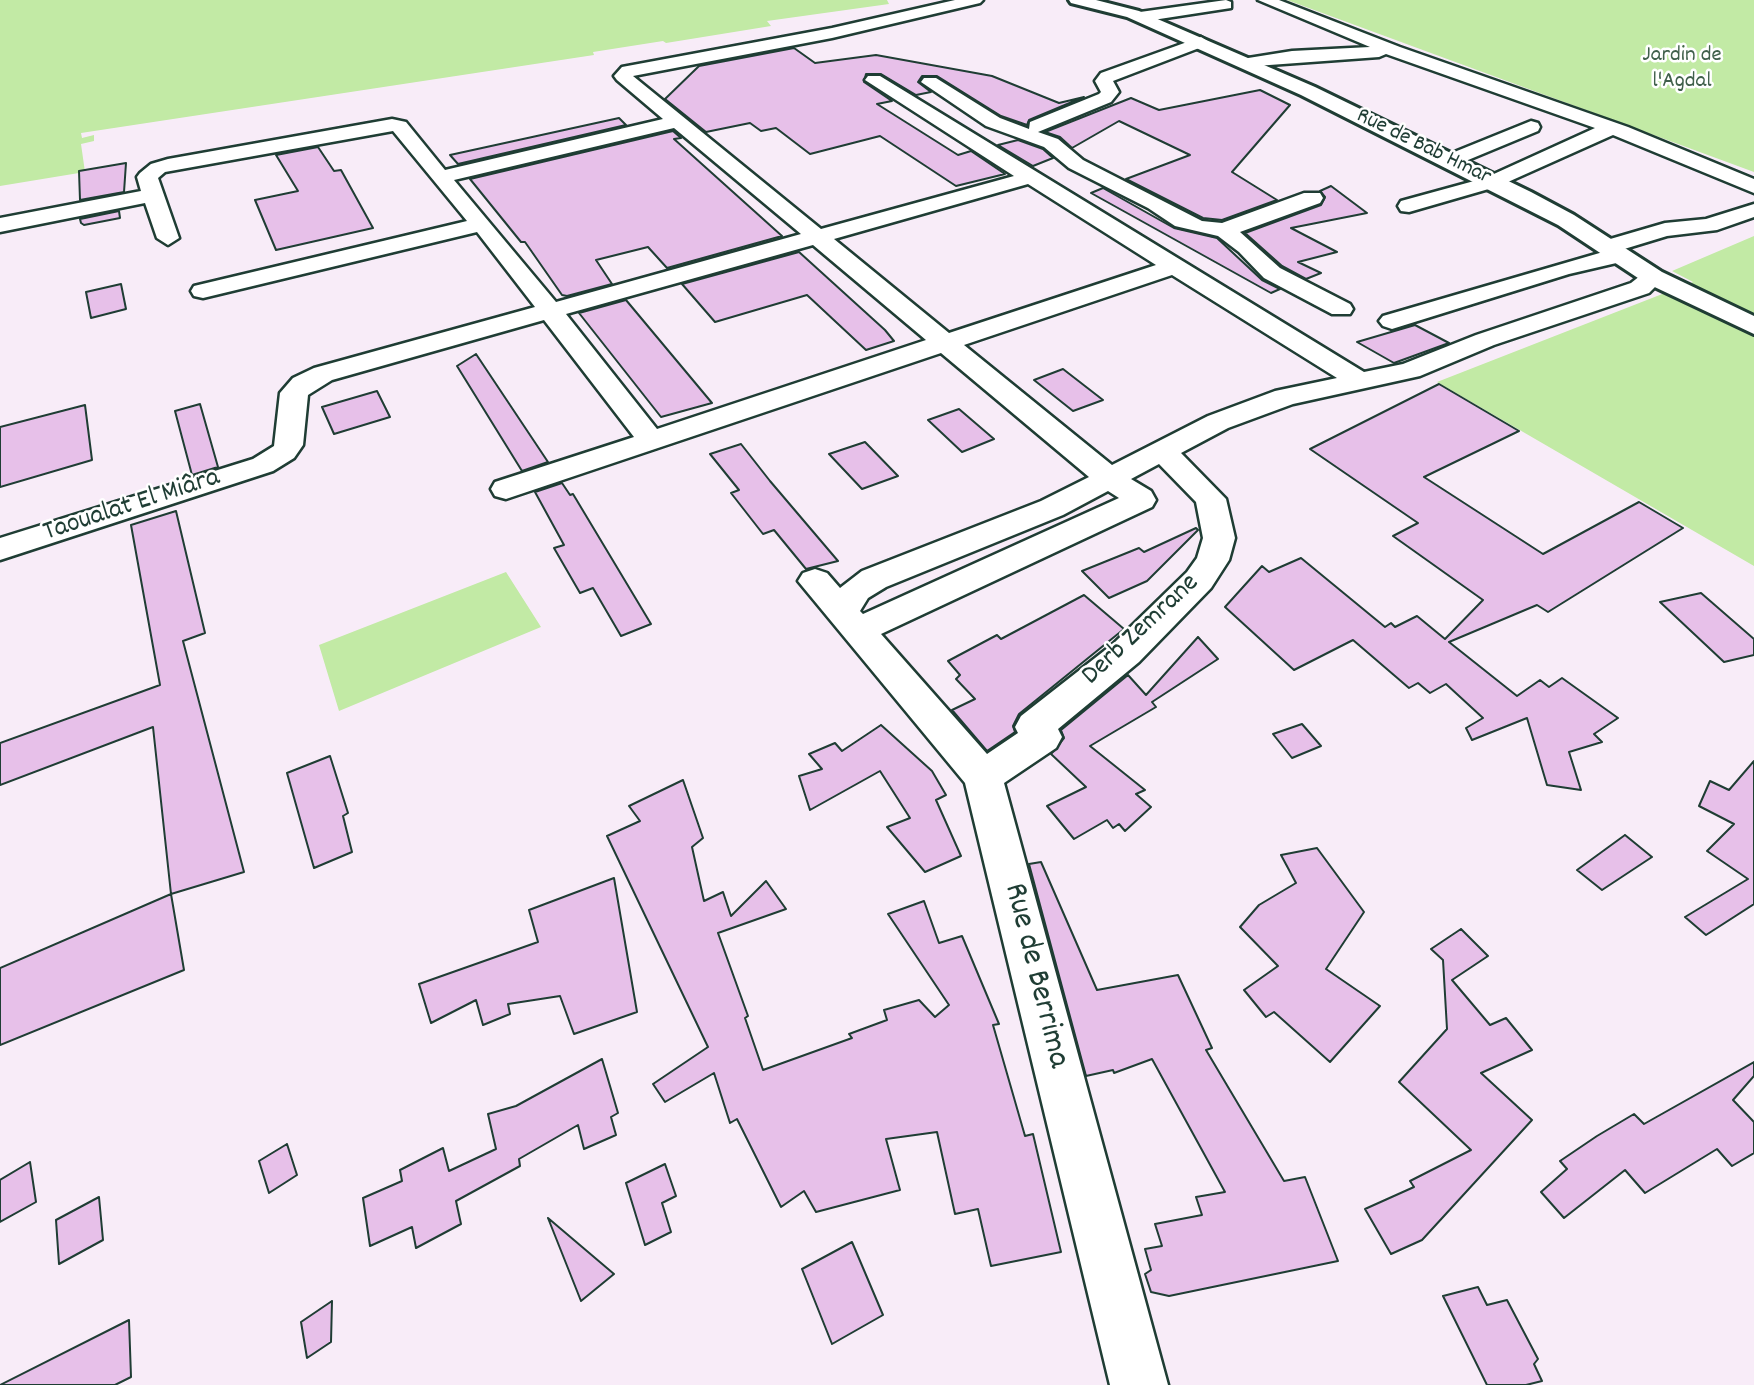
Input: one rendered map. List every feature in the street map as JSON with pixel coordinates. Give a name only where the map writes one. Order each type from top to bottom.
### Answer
[{"type":"main road","name":"Rue de Bab Hmar","points":[[1077,0],[1140,17],[1248,63],[1566,220],[1653,277],[1754,326]]},
{"type":"street","points":[[849,622],[1141,500],[1137,494],[1111,480],[816,237],[624,78],[624,73],[832,33],[975,0]]},
{"type":"street","points":[[1140,17],[1226,5],[1222,0]]},
{"type":"street","points":[[1266,0],[1394,51],[1612,128],[1754,187]]},
{"type":"street","points":[[1037,126],[1105,98],[1111,92],[1104,81],[1107,77],[1202,42]]},
{"type":"street","points":[[1248,63],[1292,56],[1394,51]]},
{"type":"street","points":[[874,80],[1357,379]]},
{"type":"street","points":[[930,82],[993,122],[1051,143],[1076,164],[1198,227],[1224,230],[1312,198]]},
{"type":"street","points":[[440,177],[678,121]]},
{"type":"street","points":[[168,238],[147,177],[158,168],[392,125],[399,126],[482,224],[652,440]]},
{"type":"street","points":[[1449,161],[1531,127]]},
{"type":"street","points":[[1409,206],[1492,182],[1612,128]]},
{"type":"street","points":[[549,310],[1032,177]]},
{"type":"street","points":[[0,225],[155,195]]},
{"type":"street","points":[[1392,321],[1612,252],[1665,230],[1709,225],[1754,210]]},
{"type":"street","points":[[203,291],[482,224]]},
{"type":"street","points":[[1224,230],[1246,268]]},
{"type":"street","points":[[506,489],[1175,266]]},
{"type":"street","points":[[1202,283],[1246,268],[1283,281],[1341,309]]},
{"type":"street","points":[[849,622],[856,590],[874,579],[1052,508],[1229,418],[1285,397],[1357,379],[1411,370],[1485,340],[1640,288],[1653,277]]},
{"type":"street","name":"Taoualat El Miâra","points":[[0,549],[264,465],[284,452],[289,445],[294,393],[303,384],[323,374],[549,310]]},
{"type":"street","name":"Derb Zemrane","points":[[983,777],[1043,737],[1034,727],[1126,653],[1199,580],[1213,559],[1219,538],[1212,499],[1164,453]]},
{"type":"street","name":"Rue de Berrima","points":[[815,580],[983,777],[1139,1385]]},
{"type":"green space","points":[[0,0],[887,0],[889,4],[767,21],[771,26],[593,52],[594,55],[81,133],[82,138],[94,135],[94,141],[81,144],[85,172],[0,186]]},
{"type":"green space","name":"Jardin de l'Agdal","points":[[1287,0],[1754,0],[1754,172]]},
{"type":"green space","points":[[1754,236],[1754,566],[1437,382],[1693,282],[1672,271]]},
{"type":"green space","points":[[506,572],[541,627],[339,711],[319,645]]},
{"type":"building","points":[[794,48],[815,63],[876,55],[992,76],[1059,103],[1084,97],[1029,120],[1027,125],[1001,116],[937,76],[922,76],[918,82],[931,92],[916,95],[881,74],[866,74],[864,82],[892,101],[877,104],[958,155],[971,151],[1005,174],[956,186],[880,136],[810,154],[776,128],[761,131],[750,123],[706,132],[665,99],[699,66]]},
{"type":"building","points":[[1260,90],[1290,105],[1232,172],[1277,200],[1222,220],[1203,218],[1126,179],[1190,155],[1119,121],[1072,148],[1060,137],[1045,132],[1131,98],[1159,110]]},
{"type":"building","points":[[619,118],[626,125],[458,164],[450,155]]},
{"type":"building","points":[[673,131],[681,138],[674,139],[782,236],[667,268],[648,247],[596,260],[612,284],[567,296],[562,295],[525,242],[521,242],[470,179]]},
{"type":"building","points":[[1018,140],[1043,149],[1053,158],[1033,166],[998,145]]},
{"type":"building","points":[[318,147],[334,171],[341,170],[373,228],[276,250],[255,200],[298,191],[276,155]]},
{"type":"building","points":[[126,163],[124,192],[80,200],[79,171]]},
{"type":"building","points":[[1331,186],[1367,213],[1291,228],[1337,252],[1298,262],[1321,273],[1306,279],[1282,266],[1245,233],[1321,205],[1325,197],[1320,191]]},
{"type":"building","points":[[1103,188],[1174,228],[1217,238],[1262,280],[1280,289],[1271,293],[1091,193]]},
{"type":"building","points":[[119,211],[120,218],[84,225],[81,223],[80,219]]},
{"type":"building","points":[[799,252],[894,341],[866,350],[807,295],[715,322],[682,284]]},
{"type":"building","points":[[121,284],[126,309],[91,318],[86,292]]},
{"type":"building","points":[[626,300],[712,403],[661,417],[579,313]]},
{"type":"building","points":[[1415,325],[1449,343],[1394,363],[1357,342]]},
{"type":"building","points":[[476,354],[548,462],[522,471],[457,366]]},
{"type":"building","points":[[1063,369],[1103,400],[1073,411],[1034,380]]},
{"type":"building","points":[[1439,384],[1519,431],[1424,477],[1543,554],[1639,502],[1683,528],[1548,612],[1537,605],[1449,642],[1517,696],[1540,680],[1549,687],[1562,678],[1618,718],[1594,734],[1602,742],[1569,752],[1581,790],[1547,785],[1527,718],[1472,740],[1466,728],[1483,718],[1446,684],[1430,693],[1418,683],[1409,688],[1353,640],[1294,670],[1225,607],[1262,566],[1269,572],[1301,558],[1385,627],[1391,623],[1395,627],[1417,616],[1445,639],[1483,600],[1393,536],[1418,523],[1310,449]]},
{"type":"building","points":[[377,391],[390,417],[334,434],[322,407]]},
{"type":"building","points":[[200,404],[218,467],[192,475],[175,411]]},
{"type":"building","points":[[85,405],[92,460],[0,487],[0,427]]},
{"type":"building","points":[[959,409],[994,439],[962,452],[928,420]]},
{"type":"building","points":[[865,442],[898,476],[862,489],[829,454]]},
{"type":"building","points":[[741,444],[838,561],[806,569],[774,530],[763,534],[731,493],[739,490],[710,454]]},
{"type":"building","points":[[562,483],[570,495],[573,494],[651,624],[621,636],[593,588],[580,593],[554,548],[564,545],[535,492]]},
{"type":"building","points":[[176,511],[205,633],[183,641],[244,872],[171,894],[153,727],[0,785],[0,743],[160,685],[131,525]]},
{"type":"building","points":[[1196,528],[1198,530],[1147,581],[1109,598],[1082,571],[1139,548],[1144,552]]},
{"type":"building","points":[[1701,593],[1754,639],[1754,655],[1724,662],[1660,602]]},
{"type":"building","points":[[1084,595],[1124,629],[1019,714],[1013,726],[1015,732],[987,751],[952,710],[975,699],[956,679],[960,675],[948,661],[997,635],[1001,639]]},
{"type":"building","points":[[1198,637],[1218,659],[1152,702],[1156,707],[1090,746],[1145,790],[1136,794],[1151,807],[1125,831],[1119,824],[1113,828],[1107,820],[1074,839],[1047,806],[1086,787],[1051,754],[1064,738],[1061,730],[1128,675],[1146,695]]},
{"type":"building","points":[[1302,724],[1321,746],[1292,758],[1273,734]]},
{"type":"building","points":[[881,725],[932,771],[946,795],[936,800],[961,856],[925,872],[887,827],[910,818],[880,771],[810,810],[799,776],[822,769],[809,754],[835,743],[842,751]]},
{"type":"building","points":[[330,756],[348,813],[343,816],[352,852],[314,868],[287,773]]},
{"type":"building","points":[[1754,761],[1754,904],[1706,935],[1685,917],[1748,879],[1707,851],[1734,824],[1699,806],[1710,781],[1729,790]]},
{"type":"building","points":[[683,780],[703,838],[692,847],[704,901],[723,892],[731,916],[766,881],[786,909],[718,933],[748,1016],[745,1018],[763,1070],[852,1038],[849,1034],[887,1020],[884,1010],[919,1000],[935,1017],[949,1005],[888,914],[924,901],[939,943],[962,936],[999,1024],[993,1025],[1025,1136],[1033,1134],[1061,1252],[991,1266],[978,1209],[955,1214],[937,1132],[886,1139],[900,1190],[816,1212],[804,1191],[781,1207],[737,1119],[730,1123],[714,1073],[665,1102],[653,1084],[708,1047],[607,836],[640,821],[629,806]]},
{"type":"building","points":[[1625,835],[1652,857],[1602,890],[1577,870]]},
{"type":"building","points":[[1317,848],[1364,912],[1326,969],[1380,1006],[1330,1062],[1274,1012],[1266,1017],[1244,990],[1278,966],[1240,927],[1259,905],[1296,883],[1281,855]]},
{"type":"building","points":[[1041,862],[1097,990],[1178,975],[1212,1048],[1206,1050],[1284,1181],[1305,1177],[1338,1261],[1169,1296],[1151,1292],[1145,1274],[1151,1270],[1145,1249],[1162,1246],[1155,1224],[1202,1215],[1196,1197],[1225,1192],[1152,1059],[1114,1073],[1113,1070],[1086,1076],[1029,864]]},
{"type":"building","points":[[614,878],[637,1012],[574,1034],[560,996],[508,1004],[510,1014],[483,1025],[476,1000],[431,1023],[419,984],[538,942],[529,910]]},
{"type":"building","points":[[171,894],[184,970],[0,1045],[0,968]]},
{"type":"building","points":[[1461,929],[1488,956],[1452,980],[1490,1025],[1506,1018],[1532,1050],[1481,1073],[1532,1120],[1422,1240],[1391,1254],[1365,1209],[1414,1187],[1410,1181],[1471,1150],[1399,1082],[1447,1029],[1443,960],[1431,949]]},
{"type":"building","points":[[602,1059],[618,1113],[611,1117],[616,1135],[584,1149],[578,1125],[519,1159],[520,1166],[456,1201],[461,1224],[416,1248],[412,1227],[370,1246],[363,1198],[402,1181],[400,1170],[443,1148],[449,1171],[496,1149],[488,1114],[516,1106]]},
{"type":"building","points":[[1754,1062],[1754,1076],[1733,1100],[1754,1122],[1754,1153],[1732,1166],[1717,1149],[1645,1193],[1625,1170],[1564,1218],[1541,1192],[1567,1169],[1560,1161],[1597,1136],[1634,1114],[1644,1124]]},
{"type":"building","points":[[287,1144],[297,1175],[269,1193],[259,1161]]},
{"type":"building","points":[[30,1162],[36,1202],[0,1222],[0,1180]]},
{"type":"building","points":[[665,1164],[676,1196],[662,1203],[671,1232],[645,1245],[626,1183]]},
{"type":"building","points":[[99,1197],[103,1240],[59,1264],[56,1220]]},
{"type":"building","points":[[548,1218],[614,1274],[581,1301]]},
{"type":"building","points":[[852,1242],[883,1315],[832,1344],[802,1269]]},
{"type":"building","points":[[1478,1287],[1487,1305],[1507,1300],[1538,1359],[1534,1364],[1542,1381],[1526,1385],[1487,1385],[1443,1296]]},
{"type":"building","points":[[332,1301],[331,1342],[307,1358],[301,1322]]},
{"type":"building","points":[[129,1320],[131,1377],[115,1385],[0,1385]]}]
